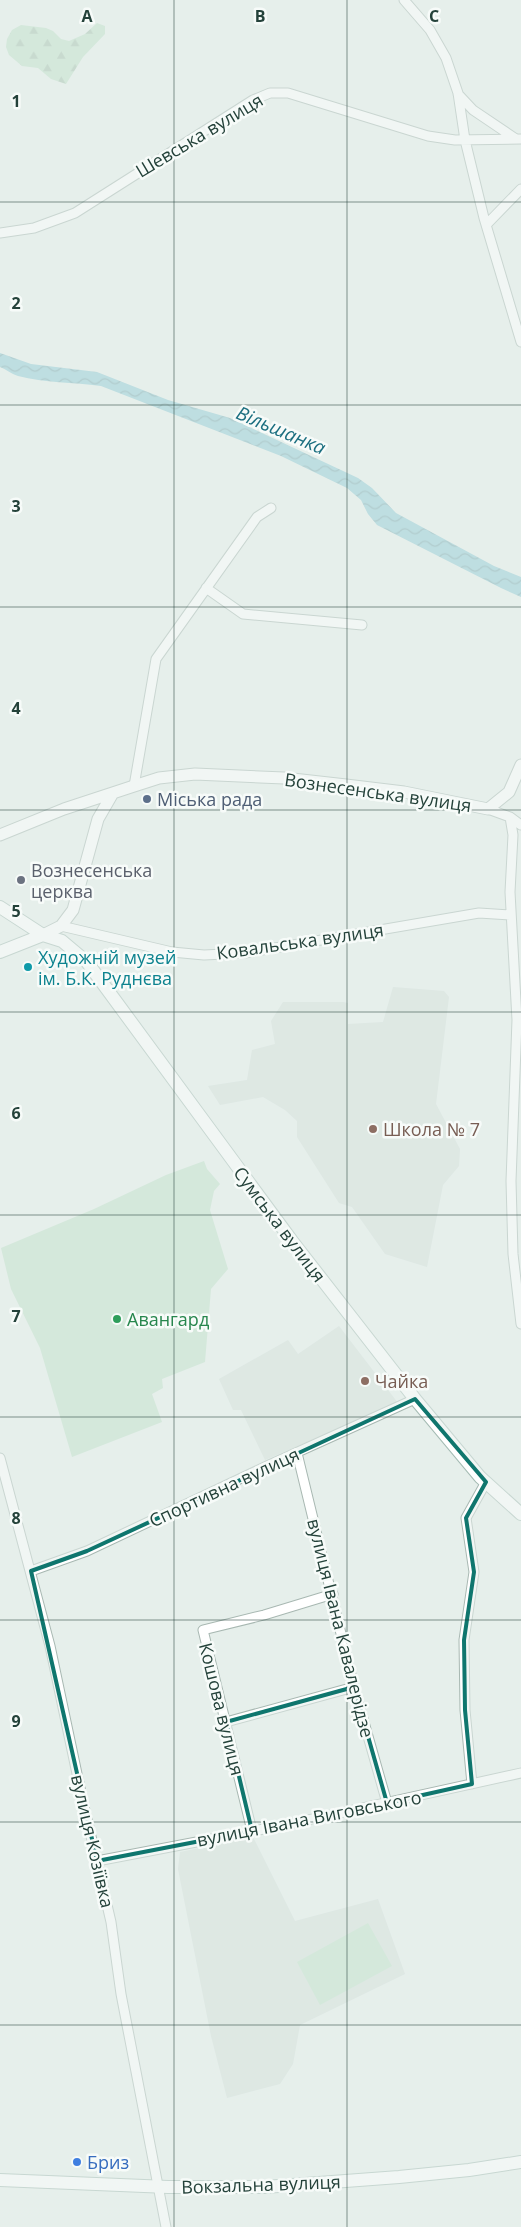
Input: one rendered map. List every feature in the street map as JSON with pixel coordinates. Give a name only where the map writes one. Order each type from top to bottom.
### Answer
[{"type":"main road","name":"Сумська вулиця","points":[[0,907],[43,935],[62,941],[86,962],[292,1241],[415,1399],[486,1482],[521,1514]]},
{"type":"main road","points":[[0,952],[43,935]]},
{"type":"main road","name":"Вокзальна вулиця","points":[[0,2180],[156,2187],[265,2187],[469,2170],[521,2162]]},
{"type":"street","points":[[404,0],[430,30],[446,58],[458,94],[465,140],[486,225],[521,342]]},
{"type":"street","name":"Шевська вулиця","points":[[0,233],[34,228],[80,211],[168,152],[253,100],[270,93],[288,93],[428,136],[465,140],[518,139]]},
{"type":"street","points":[[458,94],[473,110],[518,139]]},
{"type":"street","points":[[486,225],[521,189]]},
{"type":"street","points":[[134,786],[156,659],[257,518],[271,508]]},
{"type":"street","points":[[206,588],[243,614],[362,625]]},
{"type":"street","points":[[488,809],[510,792],[521,765]]},
{"type":"street","name":"Вознесенська вулиця","points":[[0,835],[64,809],[113,792],[160,778],[195,774],[284,778],[404,792],[488,809],[510,817],[521,825]]},
{"type":"street","points":[[43,935],[61,926],[68,918],[78,896],[98,819],[113,792]]},
{"type":"street","points":[[510,817],[513,835],[511,915],[519,1014],[511,1181],[513,1254],[521,1324]]},
{"type":"street","name":"Ковальська вулиця","points":[[61,926],[172,952],[204,955],[245,953],[479,913],[511,915]]},
{"type":"street","name":"Спортивна вулиця","points":[[31,1571],[86,1551],[415,1399]]},
{"type":"street","name":"вулиця Івана Кавалерідзе","points":[[297,1453],[333,1594],[354,1687],[387,1803]]},
{"type":"street","name":"вулиця Козіївка","points":[[0,1458],[50,1646],[111,1922],[121,1994],[156,2187],[162,2202],[166,2227]]},
{"type":"street","points":[[472,1784],[465,1710],[464,1640],[474,1572],[466,1518],[486,1482]]},
{"type":"street","name":"Кошова вулиця","points":[[252,1831],[203,1630],[264,1615],[333,1594]]},
{"type":"street","points":[[226,1722],[354,1687]]},
{"type":"street","name":"вулиця Івана Виговського","points":[[97,1860],[252,1831],[521,1773]]},
{"type":"highlighted area","points":[[415,1399],[486,1482],[466,1518],[474,1572],[464,1640],[465,1710],[472,1784],[387,1803],[354,1687],[226,1722],[252,1831],[97,1861],[31,1571],[87,1551]]},
{"type":"shaded area","name":"Школа № 7","points":[[393,987],[444,991],[449,997],[436,1104],[460,1149],[459,1166],[443,1185],[427,1267],[385,1254],[352,1207],[339,1203],[297,1137],[297,1121],[285,1110],[263,1097],[220,1105],[208,1086],[247,1080],[252,1050],[275,1044],[271,1021],[283,1002],[348,1003],[348,1024],[383,1022]]},
{"type":"shaded area","points":[[339,1326],[398,1403],[265,1460],[241,1410],[233,1410],[219,1379],[288,1340],[298,1354]]},
{"type":"shaded area","points":[[253,1837],[295,1921],[378,1899],[405,1974],[300,2025],[293,2064],[280,2084],[227,2098],[211,2036],[178,1869],[180,1852]]},
{"type":"green space","points":[[97,23],[105,26],[105,34],[83,57],[66,84],[51,79],[38,68],[22,66],[9,55],[6,47],[7,39],[12,30],[21,25],[46,28],[53,31],[61,39],[69,41],[85,34]]},
{"type":"green space","name":"Авангард","points":[[204,1161],[207,1169],[220,1184],[214,1191],[210,1210],[228,1269],[211,1289],[205,1362],[162,1379],[163,1388],[152,1394],[162,1422],[72,1457],[40,1348],[11,1289],[1,1248],[94,1209],[166,1175]]},
{"type":"green space","points":[[368,1923],[392,1966],[320,2005],[297,1962]]},
{"type":"water","points":[[0,353],[31,364],[97,372],[168,400],[230,418],[358,478],[372,488],[396,513],[494,566],[521,577],[521,597],[377,525],[368,514],[361,500],[347,488],[281,456],[101,386],[38,380],[15,375],[0,367]]},
{"type":"place","name":"Міська рада","points":[[147,799]]},
{"type":"place","name":"Вознесенська церква","points":[[21,880]]},
{"type":"place","name":"Художній музей ім. Б.К. Руднєва","points":[[28,967]]},
{"type":"place","name":"Школа № 7","points":[[373,1129]]},
{"type":"place","name":"Авангард","points":[[117,1319]]},
{"type":"place","name":"Чайка","points":[[365,1381]]},
{"type":"place","name":"Бриз","points":[[77,2162]]},
{"type":"water label","name":"Вільшанка","points":[[281,430]]}]
